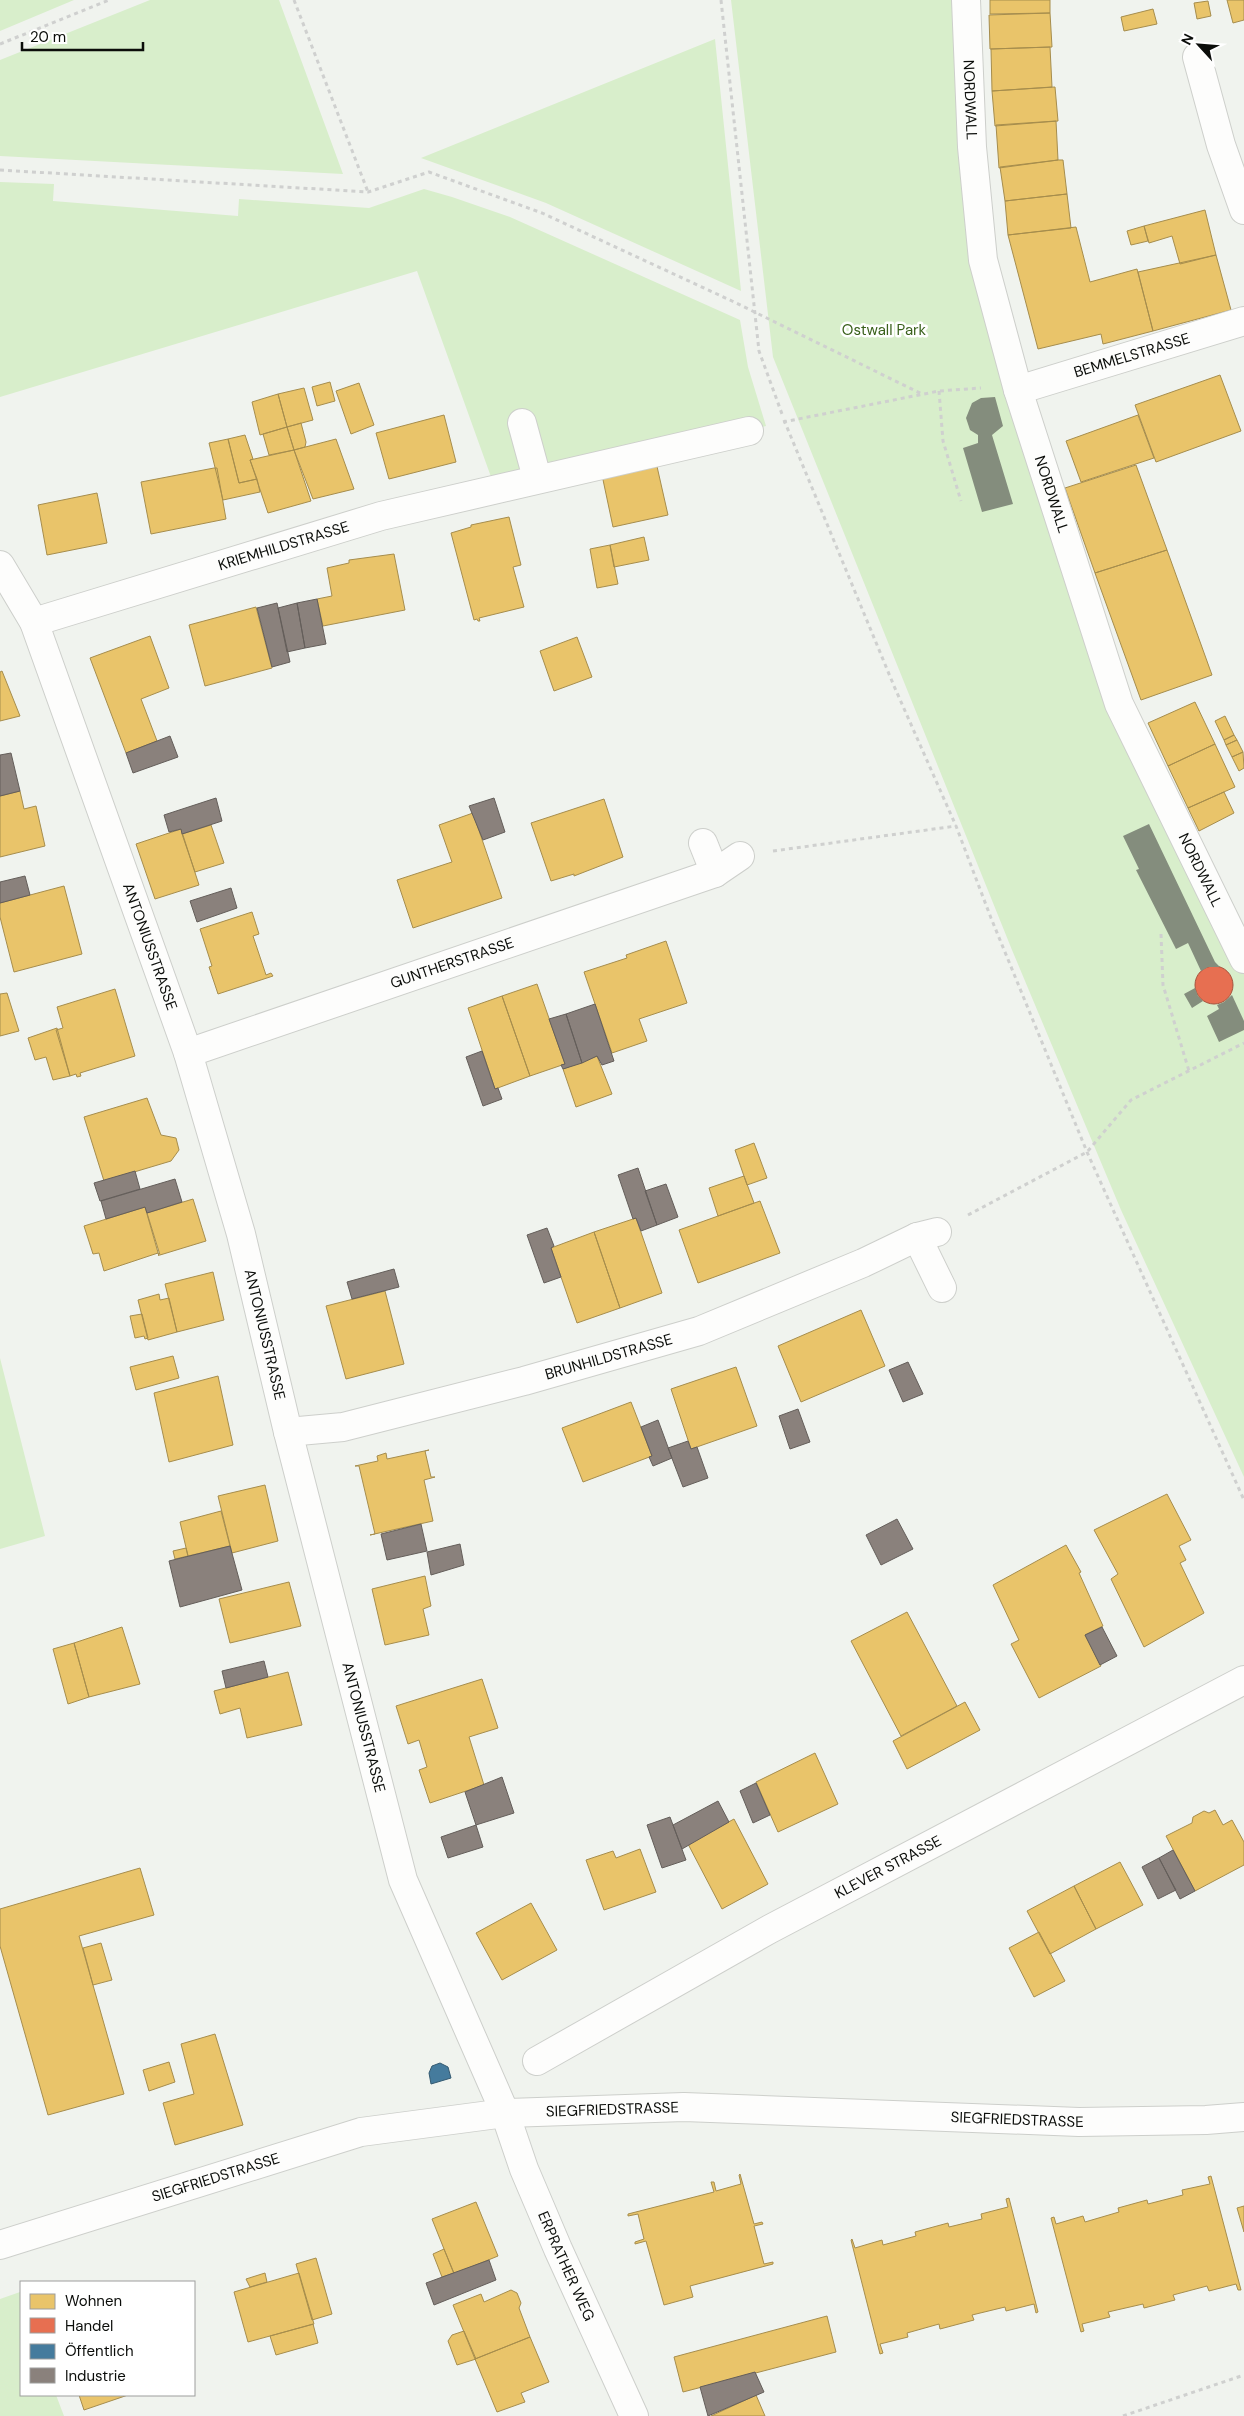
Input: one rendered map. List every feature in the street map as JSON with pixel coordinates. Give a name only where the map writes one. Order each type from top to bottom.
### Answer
[{"type":"street","name":"NORDWALL","points":[[966,0],[972,147],[983,260],[1018,390],[1119,704],[1244,959]]},
{"type":"street","points":[[1197,57],[1221,145],[1244,210]]},
{"type":"street","name":"BEMMELSTRASSE","points":[[1018,390],[1244,320]]},
{"type":"street","points":[[522,423],[537,478]]},
{"type":"street","name":"KRIEMHILDSTRASSE","points":[[34,622],[381,516],[537,478],[749,431]]},
{"type":"street","name":"ANTONIUSSTRASSE","points":[[0,565],[34,622],[188,1053],[241,1234],[288,1432],[403,1880],[505,2113]]},
{"type":"street","points":[[703,843],[715,872]]},
{"type":"street","name":"GUNTHERSTRASSE","points":[[188,1053],[715,872],[740,856]]},
{"type":"street","points":[[927,1235],[942,1288]]},
{"type":"street","name":"BRUNHILDSTRASSE","points":[[288,1432],[343,1427],[524,1381],[699,1331],[927,1235]]},
{"type":"street","name":"KLEVER STRASSE","points":[[536,2061],[770,1930],[1244,1680]]},
{"type":"street","name":"SIEGFRIEDSTRASSE","points":[[0,2244],[361,2132],[505,2113],[684,2107],[1079,2122],[1206,2120],[1244,2117]]},
{"type":"street","name":"ERPRATHER WEG","points":[[505,2113],[524,2169],[558,2249],[634,2416]]},
{"type":"path","points":[[0,44],[109,0]]},
{"type":"path","points":[[294,0],[368,192]]},
{"type":"path","points":[[720,0],[759,351],[785,422],[894,686],[956,826],[994,927],[1087,1152],[1244,1500]]},
{"type":"path","points":[[0,170],[368,192],[429,172],[542,213],[754,312],[922,394]]},
{"type":"path","points":[[785,422],[939,391],[982,388]]},
{"type":"path","points":[[939,391],[943,441],[961,501]]},
{"type":"path","points":[[740,856],[956,826]]},
{"type":"path","points":[[1161,934],[1164,984],[1190,1071]]},
{"type":"path","points":[[927,1235],[1087,1152],[1131,1100],[1244,1043]]},
{"type":"path","points":[[1124,2416],[1244,2375]]},
{"type":"green space","points":[[0,0],[74,0],[0,31]]},
{"type":"green space","points":[[150,0],[279,0],[343,174],[0,156],[0,60]]},
{"type":"green space","name":"Ostwall Park","points":[[731,0],[966,0],[983,260],[1119,704],[1244,959],[1244,1477],[1121,1210],[1012,950],[773,357]]},
{"type":"green space","points":[[715,39],[741,291],[546,203],[421,158]]},
{"type":"green space","points":[[0,182],[54,184],[53,201],[238,216],[239,199],[369,208],[424,189],[452,197],[510,217],[740,320],[748,367],[766,426],[495,488],[417,271],[0,397]]},
{"type":"green space","points":[[0,1358],[45,1536],[0,1549]]},
{"type":"green space","points":[[20,2292],[20,2396],[56,2396],[64,2416],[0,2416],[0,2299]]},
{"type":"building: Wohnen","points":[[990,0],[1050,0],[1050,13],[990,14]]},
{"type":"building: Wohnen","points":[[1227,0],[1244,0],[1244,20],[1233,23]]},
{"type":"building: Wohnen","points":[[1208,1],[1211,16],[1197,19],[1194,3]]},
{"type":"building: Wohnen","points":[[1153,9],[1157,24],[1124,31],[1121,17]]},
{"type":"building: Wohnen","points":[[1050,13],[1052,47],[990,49],[989,15]]},
{"type":"building: Wohnen","points":[[1050,47],[1052,87],[992,91],[991,49]]},
{"type":"building: Wohnen","points":[[1055,87],[1058,121],[995,126],[992,91]]},
{"type":"building: Wohnen","points":[[1056,121],[1058,160],[999,168],[996,125]]},
{"type":"building: Wohnen","points":[[1063,160],[1067,194],[1005,201],[1000,167]]},
{"type":"building: Wohnen","points":[[1067,194],[1071,228],[1008,235],[1005,201]]},
{"type":"building: Wohnen","points":[[1205,210],[1216,255],[1180,264],[1172,236],[1149,243],[1144,226]]},
{"type":"building: Wohnen","points":[[1144,226],[1148,241],[1131,245],[1127,231]]},
{"type":"building: Wohnen","points":[[1076,227],[1090,282],[1137,269],[1153,331],[1103,344],[1101,334],[1038,349],[1008,235]]},
{"type":"building: Wohnen","points":[[1216,255],[1231,310],[1153,331],[1138,272]]},
{"type":"building: Wohnen","points":[[1220,375],[1241,431],[1156,462],[1135,405]]},
{"type":"building: Wohnen","points":[[330,382],[335,401],[317,406],[312,387]]},
{"type":"building: Wohnen","points":[[359,383],[374,425],[351,434],[336,391]]},
{"type":"building: Wohnen","points":[[304,388],[313,420],[287,427],[278,394]]},
{"type":"building: Wohnen","points":[[278,394],[287,427],[260,435],[252,402]]},
{"type":"building: Wohnen","points":[[444,415],[456,462],[389,479],[376,433]]},
{"type":"building: Wohnen","points":[[1138,415],[1154,458],[1081,482],[1066,441]]},
{"type":"building: Wohnen","points":[[301,423],[306,442],[305,447],[294,450],[287,427]]},
{"type":"building: Wohnen","points":[[287,427],[294,450],[269,455],[263,434]]},
{"type":"building: Wohnen","points":[[245,435],[253,459],[250,460],[257,479],[239,483],[228,439]]},
{"type":"building: Wohnen","points":[[228,439],[239,483],[257,479],[260,492],[223,500],[209,443]]},
{"type":"building: Wohnen","points":[[336,439],[354,489],[313,499],[294,450]]},
{"type":"building: Wohnen","points":[[294,450],[311,501],[268,513],[250,460]]},
{"type":"building: Wohnen","points":[[656,462],[668,515],[613,527],[602,475]]},
{"type":"building: Wohnen","points":[[1136,465],[1167,550],[1095,573],[1065,488]]},
{"type":"building: Wohnen","points":[[217,468],[226,519],[151,534],[141,482]]},
{"type":"building: Wohnen","points":[[97,493],[107,543],[47,555],[38,505]]},
{"type":"building: Wohnen","points":[[509,517],[521,565],[513,567],[524,607],[479,618],[480,621],[474,620],[451,533],[471,527],[471,525]]},
{"type":"building: Wohnen","points":[[644,537],[649,560],[614,567],[610,545]]},
{"type":"building: Wohnen","points":[[610,545],[618,584],[597,588],[590,549]]},
{"type":"building: Wohnen","points":[[1167,550],[1212,675],[1141,700],[1095,573]]},
{"type":"building: Wohnen","points":[[394,554],[405,610],[323,626],[317,599],[332,596],[327,568],[349,563],[349,560]]},
{"type":"building: Wohnen","points":[[256,607],[272,668],[205,686],[189,625]]},
{"type":"building: Wohnen","points":[[150,636],[169,688],[141,699],[157,741],[126,753],[90,658]]},
{"type":"building: Wohnen","points":[[577,637],[592,677],[554,691],[540,651]]},
{"type":"building: Wohnen","points":[[2,671],[20,716],[0,721],[0,672]]},
{"type":"building: Wohnen","points":[[1195,702],[1215,744],[1168,766],[1148,723]]},
{"type":"building: Wohnen","points":[[1225,716],[1234,735],[1224,740],[1215,721]]},
{"type":"building: Wohnen","points":[[1234,735],[1237,740],[1226,745],[1224,740]]},
{"type":"building: Wohnen","points":[[1237,740],[1243,752],[1232,757],[1226,745]]},
{"type":"building: Wohnen","points":[[1215,744],[1235,787],[1188,808],[1168,766]]},
{"type":"building: Wohnen","points":[[1243,752],[1244,768],[1239,771],[1232,757]]},
{"type":"building: Wohnen","points":[[20,791],[24,809],[36,806],[45,846],[0,857],[0,796]]},
{"type":"building: Wohnen","points":[[1224,792],[1234,813],[1199,831],[1188,808]]},
{"type":"building: Wohnen","points":[[604,799],[623,857],[574,876],[574,874],[551,881],[531,823]]},
{"type":"building: Wohnen","points":[[473,813],[502,898],[413,928],[397,880],[452,862],[439,825]]},
{"type":"building: Wohnen","points":[[211,825],[224,863],[195,872],[182,834]]},
{"type":"building: Wohnen","points":[[181,829],[199,885],[155,899],[136,844]]},
{"type":"building: Wohnen","points":[[64,886],[82,954],[14,972],[0,917],[0,903]]},
{"type":"building: Wohnen","points":[[252,912],[259,934],[253,936],[266,975],[271,973],[273,976],[218,994],[209,967],[212,966],[200,929]]},
{"type":"building: Wohnen","points":[[666,941],[687,1003],[639,1019],[647,1041],[612,1053],[584,972],[627,958],[626,955]]},
{"type":"building: Wohnen","points":[[537,984],[565,1064],[530,1076],[502,996]]},
{"type":"building: Wohnen","points":[[115,989],[135,1056],[80,1073],[81,1076],[77,1077],[76,1074],[70,1076],[56,1030],[63,1028],[57,1007]]},
{"type":"building: Wohnen","points":[[7,993],[19,1031],[0,1036],[0,994]]},
{"type":"building: Wohnen","points":[[502,996],[530,1076],[495,1089],[468,1008]]},
{"type":"building: Wohnen","points":[[57,1028],[70,1076],[53,1080],[46,1057],[35,1060],[28,1038]]},
{"type":"building: Wohnen","points":[[597,1056],[612,1094],[576,1107],[563,1069]]},
{"type":"building: Wohnen","points":[[147,1098],[161,1135],[176,1138],[179,1150],[171,1161],[104,1181],[84,1117]]},
{"type":"building: Wohnen","points":[[754,1143],[767,1178],[747,1185],[735,1150]]},
{"type":"building: Wohnen","points":[[744,1176],[754,1203],[718,1216],[709,1188]]},
{"type":"building: Wohnen","points":[[193,1199],[206,1241],[160,1255],[147,1213]]},
{"type":"building: Wohnen","points":[[760,1201],[780,1253],[698,1283],[679,1230]]},
{"type":"building: Wohnen","points":[[145,1207],[159,1256],[158,1253],[104,1271],[99,1253],[93,1254],[84,1226]]},
{"type":"building: Wohnen","points":[[636,1218],[662,1293],[620,1308],[594,1232]]},
{"type":"building: Wohnen","points":[[594,1232],[620,1308],[577,1323],[551,1248]]},
{"type":"building: Wohnen","points":[[213,1272],[224,1320],[177,1332],[165,1284]]},
{"type":"building: Wohnen","points":[[385,1291],[404,1364],[346,1379],[326,1306]]},
{"type":"building: Wohnen","points":[[159,1294],[160,1300],[169,1298],[177,1332],[148,1340],[138,1300]]},
{"type":"building: Wohnen","points":[[861,1310],[885,1366],[801,1402],[778,1346]]},
{"type":"building: Wohnen","points":[[142,1314],[148,1338],[145,1339],[144,1336],[135,1338],[130,1316]]},
{"type":"building: Wohnen","points":[[173,1356],[179,1378],[136,1390],[130,1367]]},
{"type":"building: Wohnen","points":[[736,1367],[757,1426],[691,1449],[671,1389]]},
{"type":"building: Wohnen","points":[[218,1376],[233,1445],[169,1462],[154,1393]]},
{"type":"building: Wohnen","points":[[631,1402],[652,1456],[583,1482],[562,1428]]},
{"type":"building: Wohnen","points":[[429,1450],[425,1451],[431,1477],[435,1477],[424,1480],[433,1521],[375,1534],[359,1466],[355,1466],[378,1461],[377,1456],[386,1453],[387,1459]]},
{"type":"building: Wohnen","points":[[265,1485],[278,1541],[232,1553],[218,1496]]},
{"type":"building: Wohnen","points":[[1167,1494],[1191,1540],[1179,1546],[1186,1560],[1180,1563],[1204,1613],[1144,1647],[1111,1579],[1118,1574],[1094,1530]]},
{"type":"building: Wohnen","points":[[221,1511],[230,1546],[188,1556],[180,1522]]},
{"type":"building: Wohnen","points":[[1066,1545],[1081,1572],[1079,1573],[1103,1626],[1085,1635],[1101,1666],[1039,1698],[1011,1644],[1019,1640],[993,1585]]},
{"type":"building: Wohnen","points":[[186,1548],[188,1556],[175,1559],[173,1551]]},
{"type":"building: Wohnen","points":[[425,1576],[431,1606],[423,1609],[429,1635],[385,1645],[372,1589]]},
{"type":"building: Wohnen","points":[[289,1582],[301,1626],[230,1643],[219,1599]]},
{"type":"building: Wohnen","points":[[907,1612],[957,1706],[901,1736],[851,1641]]},
{"type":"building: Wohnen","points":[[122,1627],[140,1684],[89,1697],[74,1643]]},
{"type":"building: Wohnen","points":[[74,1643],[89,1697],[68,1704],[53,1649]]},
{"type":"building: Wohnen","points":[[288,1672],[302,1725],[247,1738],[240,1708],[220,1714],[214,1691]]},
{"type":"building: Wohnen","points":[[482,1679],[498,1728],[469,1737],[484,1785],[430,1803],[419,1770],[427,1767],[419,1740],[408,1744],[396,1706]]},
{"type":"building: Wohnen","points":[[965,1702],[980,1730],[907,1769],[893,1741]]},
{"type":"building: Wohnen","points":[[815,1753],[838,1804],[778,1832],[756,1782]]},
{"type":"building: Wohnen","points":[[1215,1810],[1223,1825],[1232,1820],[1244,1842],[1244,1865],[1195,1891],[1166,1836],[1192,1823],[1193,1817],[1204,1811],[1209,1813]]},
{"type":"building: Wohnen","points":[[734,1819],[768,1884],[722,1909],[688,1844]]},
{"type":"building: Wohnen","points":[[640,1849],[656,1892],[604,1910],[586,1860],[613,1851],[616,1858]]},
{"type":"building: Wohnen","points":[[1120,1862],[1143,1905],[1096,1929],[1074,1886]]},
{"type":"building: Wohnen","points":[[140,1868],[154,1915],[79,1936],[124,2094],[48,2115],[0,1946],[0,1909]]},
{"type":"building: Wohnen","points":[[1074,1886],[1096,1929],[1050,1954],[1027,1911]]},
{"type":"building: Wohnen","points":[[531,1903],[557,1950],[502,1980],[476,1933]]},
{"type":"building: Wohnen","points":[[1039,1932],[1065,1981],[1034,1997],[1009,1948]]},
{"type":"building: Wohnen","points":[[101,1943],[112,1980],[93,1985],[83,1948]]},
{"type":"building: Wohnen","points":[[215,2034],[243,2125],[175,2145],[163,2103],[194,2094],[181,2044]]},
{"type":"building: Wohnen","points":[[169,2062],[175,2082],[149,2091],[143,2070]]},
{"type":"building: Wohnen","points":[[740,2174],[754,2224],[762,2222],[763,2224],[754,2226],[764,2264],[773,2262],[773,2264],[690,2286],[693,2297],[664,2305],[646,2241],[635,2244],[635,2242],[644,2239],[638,2214],[628,2216],[628,2214],[714,2192],[711,2182],[714,2182],[716,2191],[741,2184]]},
{"type":"building: Wohnen","points":[[1211,2176],[1241,2290],[1238,2290],[1236,2284],[1209,2291],[1207,2286],[1173,2295],[1175,2300],[1144,2308],[1143,2304],[1108,2312],[1110,2317],[1082,2324],[1084,2331],[1081,2332],[1051,2218],[1054,2217],[1056,2224],[1083,2216],[1085,2222],[1119,2212],[1118,2208],[1147,2200],[1148,2204],[1183,2195],[1182,2190],[1210,2184],[1208,2177]]},
{"type":"building: Wohnen","points":[[1009,2198],[1038,2312],[1036,2313],[1034,2304],[1006,2311],[1005,2307],[972,2315],[974,2320],[940,2329],[939,2324],[907,2333],[908,2337],[880,2344],[883,2353],[880,2354],[851,2240],[855,2248],[882,2240],[883,2245],[916,2236],[915,2232],[948,2223],[949,2227],[982,2219],[981,2214],[1008,2207],[1006,2199]]},
{"type":"building: Wohnen","points":[[476,2202],[498,2256],[454,2274],[432,2219]]},
{"type":"building: Wohnen","points":[[1244,2206],[1244,2232],[1237,2208]]},
{"type":"building: Wohnen","points":[[444,2249],[454,2273],[442,2277],[433,2254]]},
{"type":"building: Wohnen","points":[[316,2258],[332,2314],[312,2320],[296,2264]]},
{"type":"building: Wohnen","points":[[265,2273],[267,2282],[250,2287],[246,2279]]},
{"type":"building: Wohnen","points":[[299,2273],[314,2324],[248,2342],[234,2292]]},
{"type":"building: Wohnen","points":[[511,2290],[517,2293],[521,2303],[519,2308],[530,2337],[475,2359],[453,2305],[481,2294],[484,2302]]},
{"type":"building: Wohnen","points":[[827,2316],[836,2352],[683,2392],[674,2357]]},
{"type":"building: Wohnen","points":[[313,2324],[318,2343],[276,2355],[270,2336]]},
{"type":"building: Wohnen","points":[[464,2331],[476,2359],[457,2365],[448,2341],[452,2335]]},
{"type":"building: Wohnen","points":[[530,2337],[549,2382],[521,2393],[525,2402],[497,2412],[475,2359]]},
{"type":"building: Wohnen","points":[[756,2395],[765,2416],[711,2416]]},
{"type":"building: Wohnen","points":[[79,2396],[125,2396],[84,2410]]},
{"type":"building: Handel","points":[[1214,966],[1228,971],[1233,985],[1228,999],[1214,1004],[1200,999],[1195,985],[1200,971]]},
{"type":"building: Öffentlich","points":[[440,2063],[448,2067],[451,2078],[431,2084],[429,2073],[432,2066]]},
{"type":"building: Industrie","points":[[317,599],[326,644],[305,648],[297,603]]},
{"type":"building: Industrie","points":[[277,603],[290,662],[272,667],[257,608]]},
{"type":"building: Industrie","points":[[297,603],[305,648],[287,652],[278,608]]},
{"type":"building: Industrie","points":[[170,736],[178,757],[133,773],[126,753]]},
{"type":"building: Industrie","points":[[11,753],[20,791],[0,796],[0,755]]},
{"type":"building: Industrie","points":[[216,798],[222,821],[182,834],[181,829],[169,832],[164,815]]},
{"type":"building: Industrie","points":[[494,798],[505,832],[483,840],[469,806]]},
{"type":"building: Industrie","points":[[25,876],[30,895],[0,903],[0,882]]},
{"type":"building: Industrie","points":[[231,888],[237,908],[197,922],[190,901]]},
{"type":"building: Industrie","points":[[595,1004],[614,1061],[602,1065],[597,1056],[582,1063],[566,1014]]},
{"type":"building: Industrie","points":[[566,1014],[582,1063],[563,1069],[561,1065],[565,1064],[549,1019]]},
{"type":"building: Industrie","points":[[482,1051],[495,1089],[498,1088],[502,1099],[483,1106],[466,1057]]},
{"type":"building: Industrie","points":[[638,1168],[657,1225],[641,1231],[636,1218],[633,1219],[618,1175]]},
{"type":"building: Industrie","points":[[135,1171],[140,1189],[100,1201],[94,1183]]},
{"type":"building: Industrie","points":[[175,1179],[182,1202],[147,1213],[145,1207],[106,1219],[101,1201]]},
{"type":"building: Industrie","points":[[666,1184],[678,1217],[657,1225],[645,1191]]},
{"type":"building: Industrie","points":[[547,1228],[554,1246],[551,1248],[561,1277],[544,1283],[527,1235]]},
{"type":"building: Industrie","points":[[394,1269],[399,1287],[352,1299],[347,1282]]},
{"type":"building: Industrie","points":[[908,1362],[923,1394],[903,1402],[889,1370]]},
{"type":"building: Industrie","points":[[798,1409],[810,1442],[790,1449],[779,1416]]},
{"type":"building: Industrie","points":[[658,1420],[672,1458],[653,1466],[649,1457],[652,1456],[641,1427]]},
{"type":"building: Industrie","points":[[688,1441],[691,1449],[697,1447],[708,1478],[683,1487],[668,1448]]},
{"type":"building: Industrie","points":[[897,1519],[913,1549],[881,1565],[866,1535]]},
{"type":"building: Industrie","points":[[421,1524],[427,1551],[387,1560],[381,1534]]},
{"type":"building: Industrie","points":[[460,1544],[464,1565],[431,1575],[427,1552]]},
{"type":"building: Industrie","points":[[230,1546],[242,1590],[180,1607],[169,1561]]},
{"type":"building: Industrie","points":[[1102,1627],[1117,1656],[1100,1665],[1085,1635]]},
{"type":"building: Industrie","points":[[264,1661],[268,1677],[226,1688],[222,1671]]},
{"type":"building: Industrie","points":[[502,1777],[514,1813],[476,1825],[465,1792]]},
{"type":"building: Industrie","points":[[756,1783],[770,1815],[753,1823],[740,1791]]},
{"type":"building: Industrie","points":[[718,1801],[729,1822],[682,1849],[673,1825]]},
{"type":"building: Industrie","points":[[670,1817],[686,1860],[662,1868],[647,1825]]},
{"type":"building: Industrie","points":[[476,1825],[483,1847],[448,1858],[441,1837]]},
{"type":"building: Industrie","points":[[1173,1850],[1195,1891],[1180,1899],[1159,1858]]},
{"type":"building: Industrie","points":[[1159,1858],[1176,1890],[1158,1899],[1142,1867]]},
{"type":"building: Industrie","points":[[489,2260],[496,2280],[434,2305],[426,2283]]},
{"type":"building: Industrie","points":[[755,2372],[764,2392],[708,2416],[700,2387]]},
{"type":"building: Sonstige","points":[[995,397],[1003,426],[992,435],[1013,504],[982,512],[963,448],[978,443],[978,435],[970,430],[966,418],[972,403],[981,398]]},
{"type":"building: Sonstige","points":[[1149,824],[1215,962],[1220,967],[1208,967],[1201,971],[1188,943],[1176,949],[1136,870],[1139,869],[1123,836]]},
{"type":"building: Sonstige","points":[[1195,988],[1198,996],[1203,1001],[1192,1008],[1184,994]]},
{"type":"building: Sonstige","points":[[1232,995],[1244,1021],[1244,1030],[1219,1042],[1207,1016],[1219,1009],[1217,1005]]}]
